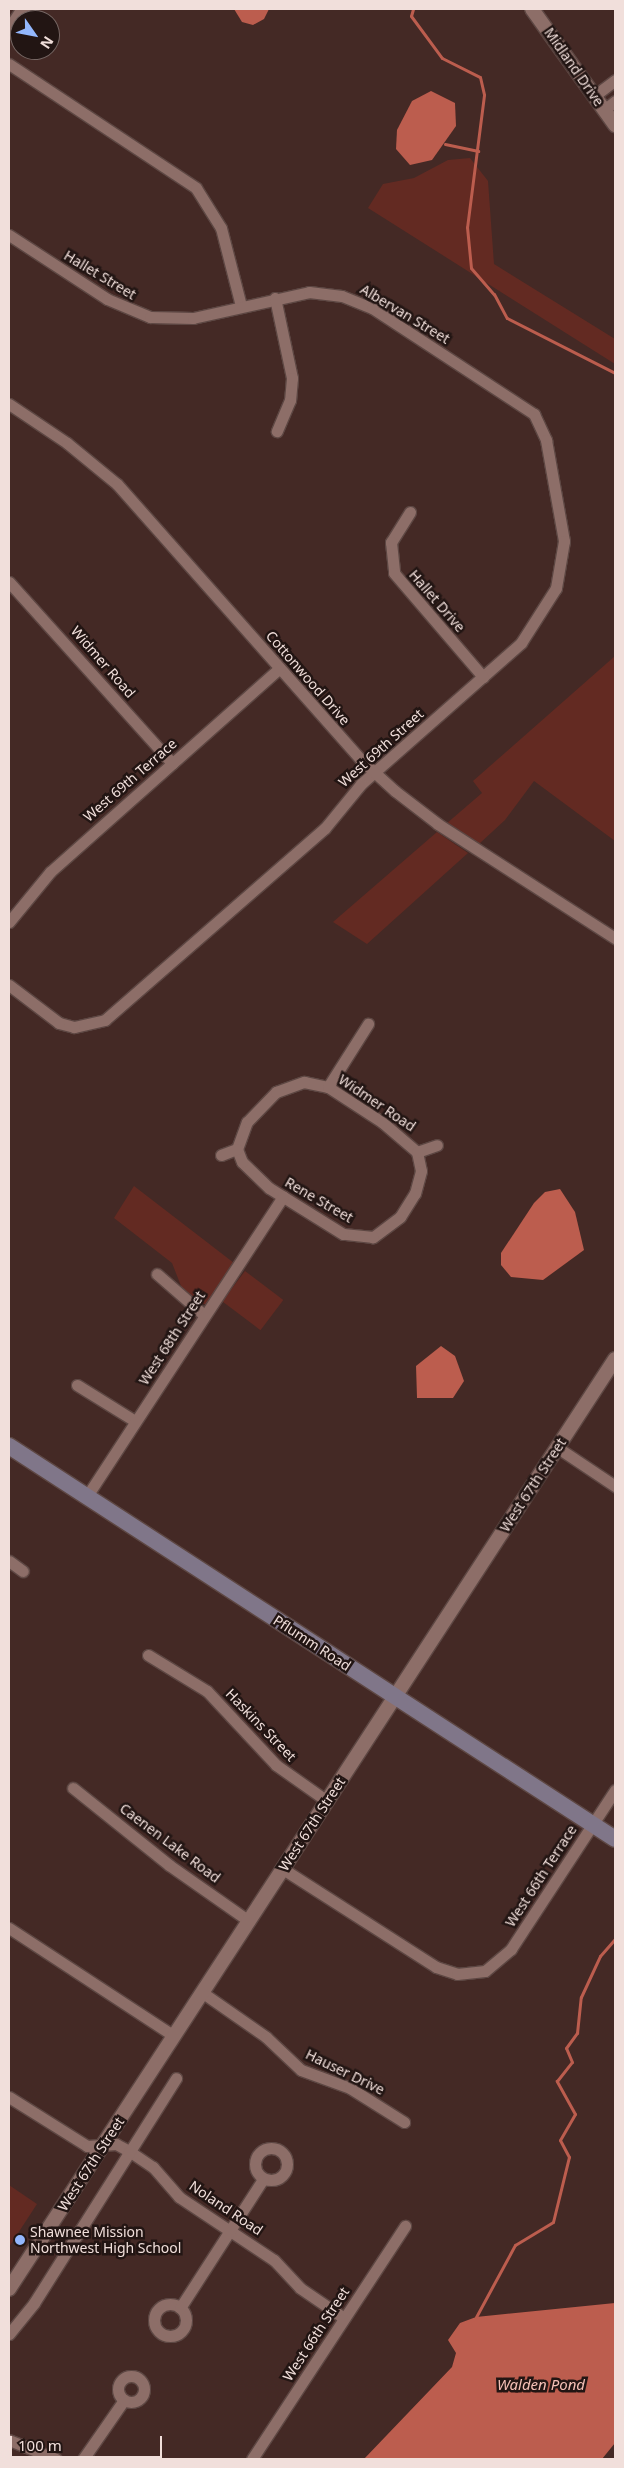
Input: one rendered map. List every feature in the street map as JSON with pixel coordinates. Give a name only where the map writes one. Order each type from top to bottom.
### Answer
[{"type":"main road","name":"Pflumm Road","points":[[9,1446],[615,1839]]},
{"type":"street","points":[[9,32],[24,9]]},
{"type":"street","name":"Midland Drive","points":[[532,9],[594,96],[610,106],[615,125]]},
{"type":"street","points":[[9,64],[196,188],[221,228],[241,306]]},
{"type":"street","points":[[594,96],[615,80]]},
{"type":"street","name":"Hallet Street","points":[[9,235],[140,315],[171,320],[241,306]]},
{"type":"street","name":"Albervan Street","points":[[241,306],[275,298],[325,293],[372,308],[522,402],[534,414],[546,440]]},
{"type":"street","points":[[275,298],[292,378],[290,400],[277,432]]},
{"type":"street","name":"Cottonwood Drive","points":[[9,404],[67,442],[117,484],[374,772],[438,824],[615,938]]},
{"type":"street","name":"West 69th Street","points":[[9,985],[59,1023],[74,1027],[93,1026],[112,1015],[325,828],[374,772],[483,677],[535,627],[560,573],[563,517],[546,440]]},
{"type":"street","name":"Hallet Drive","points":[[410,512],[391,542],[394,573],[483,677]]},
{"type":"street","name":"Widmer Road","points":[[9,582],[172,763]]},
{"type":"street","name":"West 69th Terrace","points":[[9,922],[50,872],[280,668]]},
{"type":"street","points":[[328,1087],[368,1024]]},
{"type":"street","name":"Widmer Road","points":[[237,1150],[247,1122],[276,1092],[304,1082],[328,1087],[382,1122],[417,1152],[421,1171],[410,1204]]},
{"type":"street","points":[[417,1152],[437,1145]]},
{"type":"street","points":[[221,1155],[237,1150]]},
{"type":"street","name":"Rene Street","points":[[237,1150],[248,1172],[283,1197],[343,1234],[363,1238],[387,1230],[410,1204]]},
{"type":"street","name":"West 68th Street","points":[[87,1496],[283,1197]]},
{"type":"street","points":[[157,1274],[204,1315]]},
{"type":"street","name":"West 67th Street","points":[[9,2290],[615,1359]]},
{"type":"street","points":[[78,1385],[135,1421]]},
{"type":"street","points":[[558,1448],[615,1486]]},
{"type":"street","points":[[9,1561],[23,1571]]},
{"type":"street","name":"Haskins Street","points":[[148,1655],[207,1690],[276,1764],[327,1801]]},
{"type":"street","name":"Caenen Lake Road","points":[[73,1788],[169,1865],[249,1920]]},
{"type":"street","name":"West 66th Terrace","points":[[283,1869],[436,1967],[457,1974],[484,1970],[511,1949],[615,1790]]},
{"type":"street","points":[[9,1928],[174,2036]]},
{"type":"street","name":"Hauser Drive","points":[[203,1993],[250,2024],[301,2070],[350,2088],[404,2122]]},
{"type":"street","name":"West 67th Street","points":[[9,2334],[34,2303],[176,2078]]},
{"type":"street","name":"Noland Road","points":[[9,2097],[73,2140],[87,2146],[116,2144],[129,2150],[153,2167],[180,2197],[274,2260],[300,2288],[344,2318]]},
{"type":"street","points":[[180,2308],[263,2179]]},
{"type":"street","name":"West 66th Street","points":[[252,2459],[405,2226]]},
{"type":"street","points":[[83,2459],[124,2400]]},
{"type":"street","points":[[9,2440],[56,2459]]},
{"type":"shaded area","points":[[470,158],[488,181],[494,264],[615,339],[615,364],[368,208],[383,184],[414,178],[448,160]]},
{"type":"shaded area","points":[[615,656],[615,841],[534,781],[505,820],[479,844],[446,824],[482,793],[473,781]]},
{"type":"shaded area","points":[[437,832],[468,853],[367,944],[333,922]]},
{"type":"shaded area","points":[[134,1186],[234,1263],[206,1304],[196,1304],[183,1291],[172,1263],[114,1218]]},
{"type":"shaded area","points":[[245,1271],[283,1300],[260,1330],[222,1301]]},
{"type":"shaded area","points":[[9,2185],[37,2204],[9,2247]]},
{"type":"water","points":[[234,9],[269,9],[264,19],[253,25],[242,22]]},
{"type":"water","points":[[431,91],[455,103],[456,126],[432,160],[410,165],[396,149],[397,130],[412,101]]},
{"type":"water","points":[[560,1189],[575,1212],[584,1250],[543,1280],[511,1277],[501,1265],[501,1253],[534,1203],[545,1192]]},
{"type":"water","points":[[441,1346],[455,1356],[464,1381],[453,1398],[417,1398],[416,1366]]},
{"type":"water","name":"Walden Pond","points":[[615,2303],[615,2443],[602,2459],[364,2459],[452,2367],[456,2353],[448,2340],[460,2323],[476,2317]]},
{"type":"waterway","points":[[413,9],[411,16],[442,58],[480,77],[484,95],[467,227],[471,268],[494,294],[507,318],[615,373]]},
{"type":"waterway","points":[[445,144],[478,151]]},
{"type":"waterway","points":[[476,2317],[515,2245],[553,2222],[569,2157],[560,2140],[575,2114],[557,2081],[572,2062],[566,2048],[577,2033],[581,1997],[600,1956],[615,1939]]},
{"type":"place","name":"Shawnee Mission Northwest High School","points":[[20,2240]]}]
